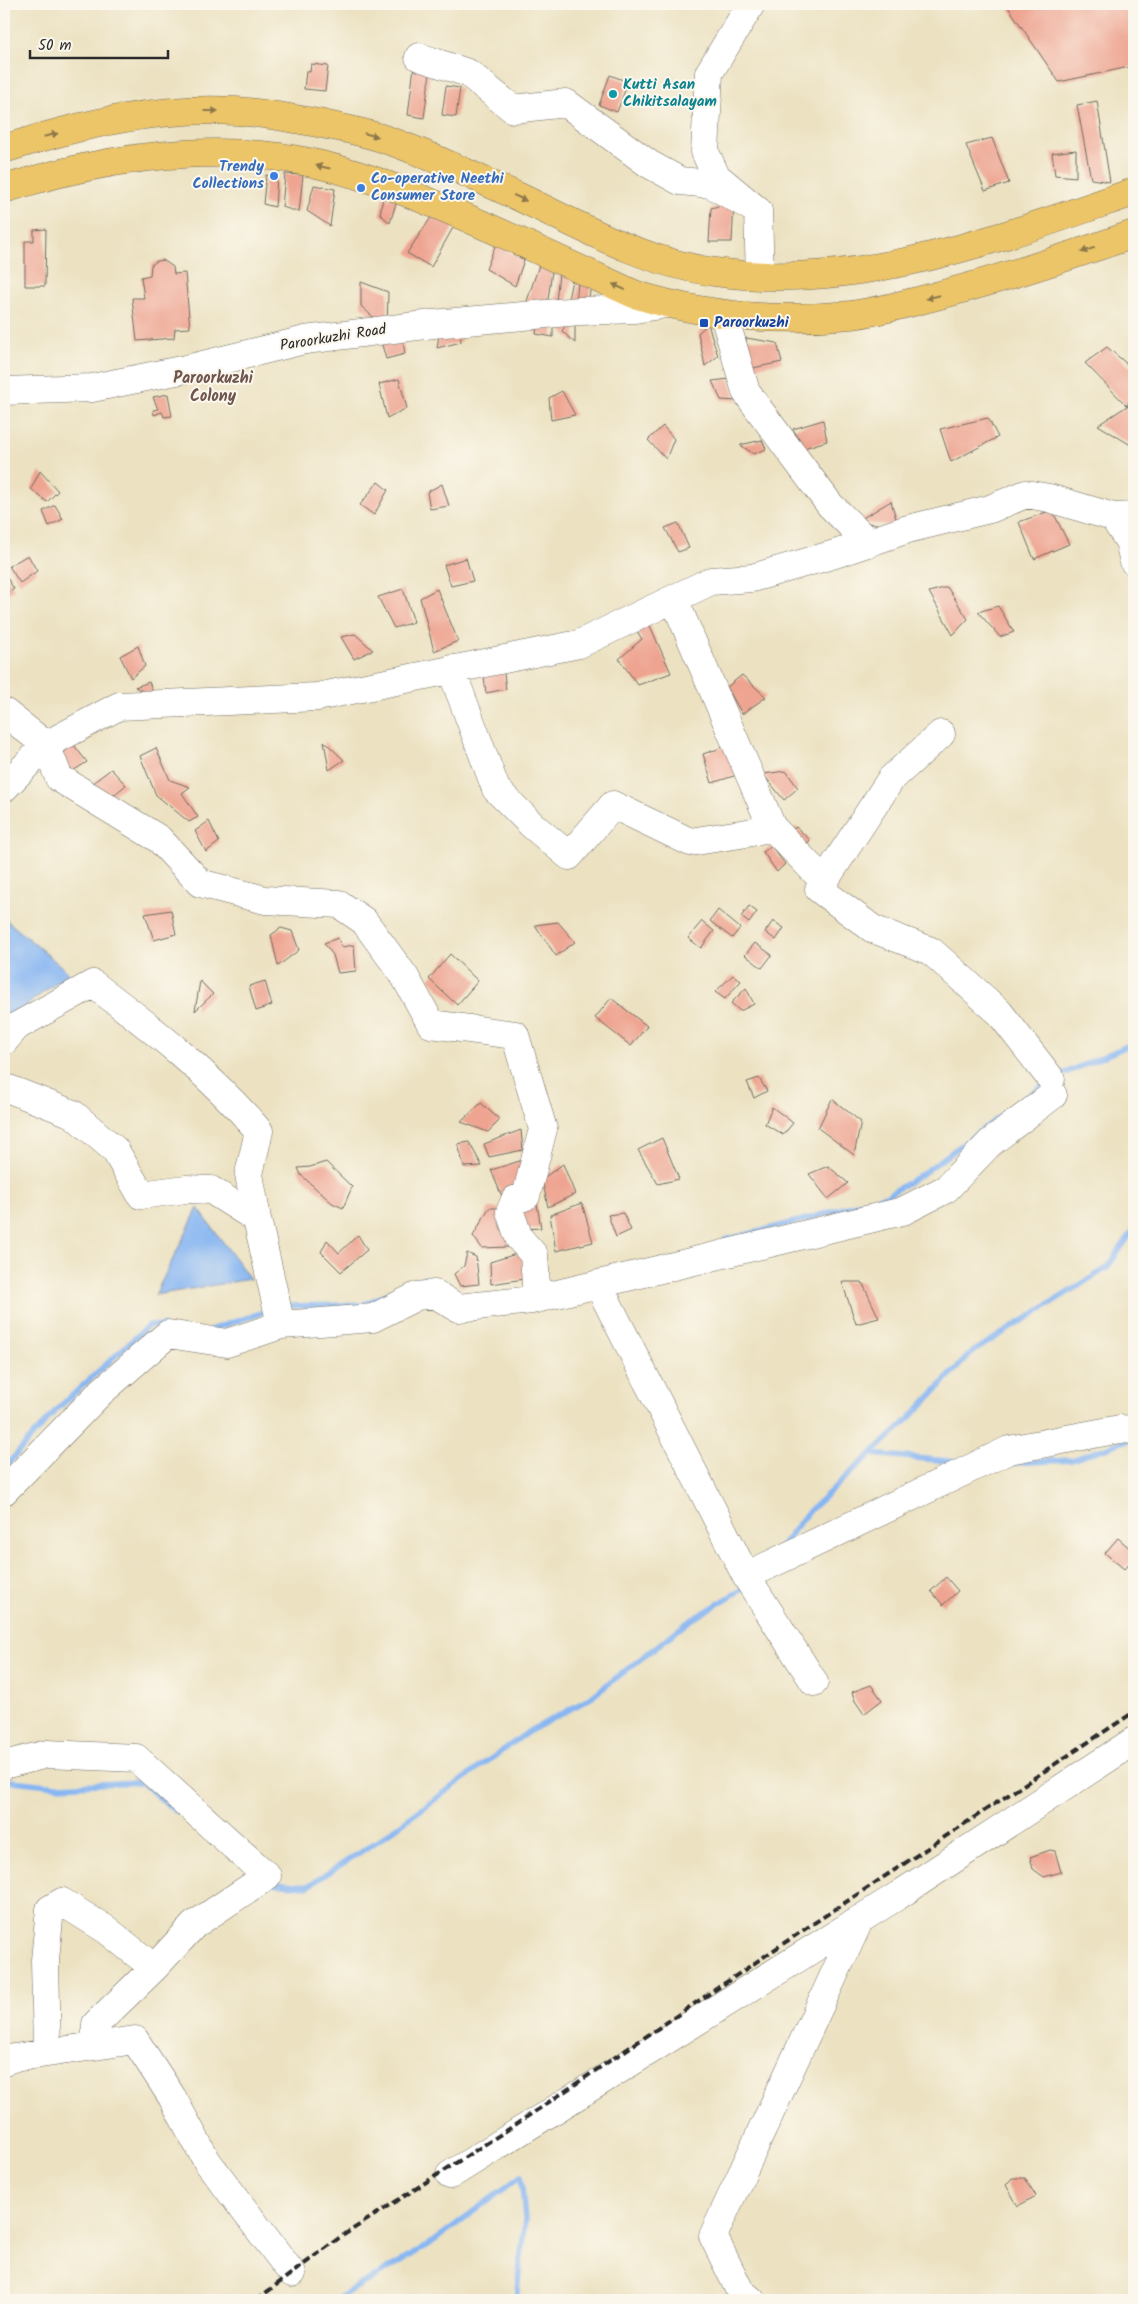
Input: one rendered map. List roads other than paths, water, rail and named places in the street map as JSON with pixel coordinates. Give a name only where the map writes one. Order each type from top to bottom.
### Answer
[{"type":"main road","points":[[4,149],[36,138],[135,116],[182,111],[235,111],[284,117],[385,139],[431,157],[626,247],[679,266],[760,276],[820,276],[877,268],[974,245],[1134,192]]},
{"type":"main road","points":[[5,192],[42,177],[143,157],[189,153],[242,154],[281,158],[370,178],[416,196],[634,294],[666,304],[724,314],[810,318],[853,315],[984,284],[1134,234]]},
{"type":"street","points":[[752,4],[709,73],[705,152],[716,176],[758,211],[760,276]]},
{"type":"street","points":[[420,57],[468,73],[513,110],[566,103],[649,164],[680,181],[711,184],[758,211]]},
{"type":"street","name":"Paroorkuzhi Road","points":[[4,391],[92,388],[186,369],[314,339],[433,324],[580,311],[636,309],[666,304]]},
{"type":"street","points":[[724,314],[746,392],[830,505],[869,543]]},
{"type":"street","points":[[4,788],[46,745],[119,706],[317,697],[579,644],[712,581],[752,578],[869,543],[908,529],[990,509],[1026,494],[1124,516],[1134,562]]},
{"type":"street","points":[[674,599],[772,827],[823,880]]},
{"type":"street","points":[[451,670],[496,789],[532,825],[569,856],[613,805],[690,842],[747,834],[772,827]]},
{"type":"street","points":[[4,712],[46,745],[59,778],[159,839],[200,883],[265,900],[339,904],[364,921],[404,977],[431,1024],[514,1035],[543,1129],[526,1196],[515,1200],[510,1212],[519,1238],[534,1255],[537,1299]]},
{"type":"street","points":[[4,1491],[101,1392],[168,1334],[228,1343],[281,1325],[373,1318],[417,1296],[435,1294],[458,1308],[537,1299],[903,1211],[946,1190],[990,1143],[1052,1087],[999,1012],[931,951],[873,929],[819,889],[823,880],[891,778],[941,734]]},
{"type":"street","points":[[4,1041],[17,1026],[92,984],[146,1024],[231,1098],[259,1132],[249,1174],[257,1219],[281,1325]]},
{"type":"street","points":[[4,1087],[73,1114],[115,1150],[141,1195],[186,1189],[211,1190],[257,1219]]},
{"type":"street","points":[[598,1284],[746,1576],[814,1682]]},
{"type":"street","points":[[746,1576],[1009,1450],[1120,1429],[1134,1430]]},
{"type":"street","points":[[450,2175],[860,1920],[1134,1741]]},
{"type":"street","points":[[4,1766],[47,1754],[136,1758],[260,1881],[194,1926],[96,2024],[96,2044]]},
{"type":"street","points":[[47,2052],[45,1960],[50,1909],[62,1902],[107,1930],[154,1968]]},
{"type":"street","points":[[751,2300],[740,2292],[713,2236],[860,1920]]},
{"type":"street","points":[[4,2062],[7,2058],[135,2040],[172,2097],[207,2161],[292,2273]]},
{"type":"water","points":[[4,918],[69,973],[4,1022]]},
{"type":"water","points":[[198,1208],[250,1279],[155,1295]]},
{"type":"waterway","points":[[1056,1077],[1134,1043]]},
{"type":"waterway","points":[[725,1240],[886,1196],[922,1174],[1046,1083]]},
{"type":"waterway","points":[[781,1547],[807,1513],[909,1419],[971,1353],[1107,1268],[1134,1229]]},
{"type":"waterway","points":[[283,1306],[362,1305],[424,1278],[437,1284]]},
{"type":"waterway","points":[[212,1329],[270,1310]]},
{"type":"waterway","points":[[4,1468],[56,1410],[149,1325],[163,1326]]},
{"type":"waterway","points":[[1010,1463],[1072,1460],[1128,1440]]},
{"type":"waterway","points":[[871,1454],[959,1462]]},
{"type":"waterway","points":[[271,1883],[308,1886],[379,1840],[528,1732],[589,1699],[688,1622],[746,1587]]},
{"type":"waterway","points":[[4,1780],[57,1786],[141,1782],[175,1811]]},
{"type":"waterway","points":[[335,2300],[427,2246],[521,2176],[525,2219],[516,2300]]},
{"type":"railway","points":[[256,2300],[339,2238],[512,2127],[799,1933],[1134,1712]]},
{"type":"place","name":"Kutti Asan Chikitsalayam","points":[[613,94]]},
{"type":"place","name":"Trendy Collections","points":[[274,176]]},
{"type":"place","name":"Co-operative Neethi Consumer Store","points":[[361,188]]},
{"type":"place","name":"Paroorkuzhi","points":[[704,323]]},
{"type":"district","name":"Paroorkuzhi Colony","points":[[213,387]]}]
